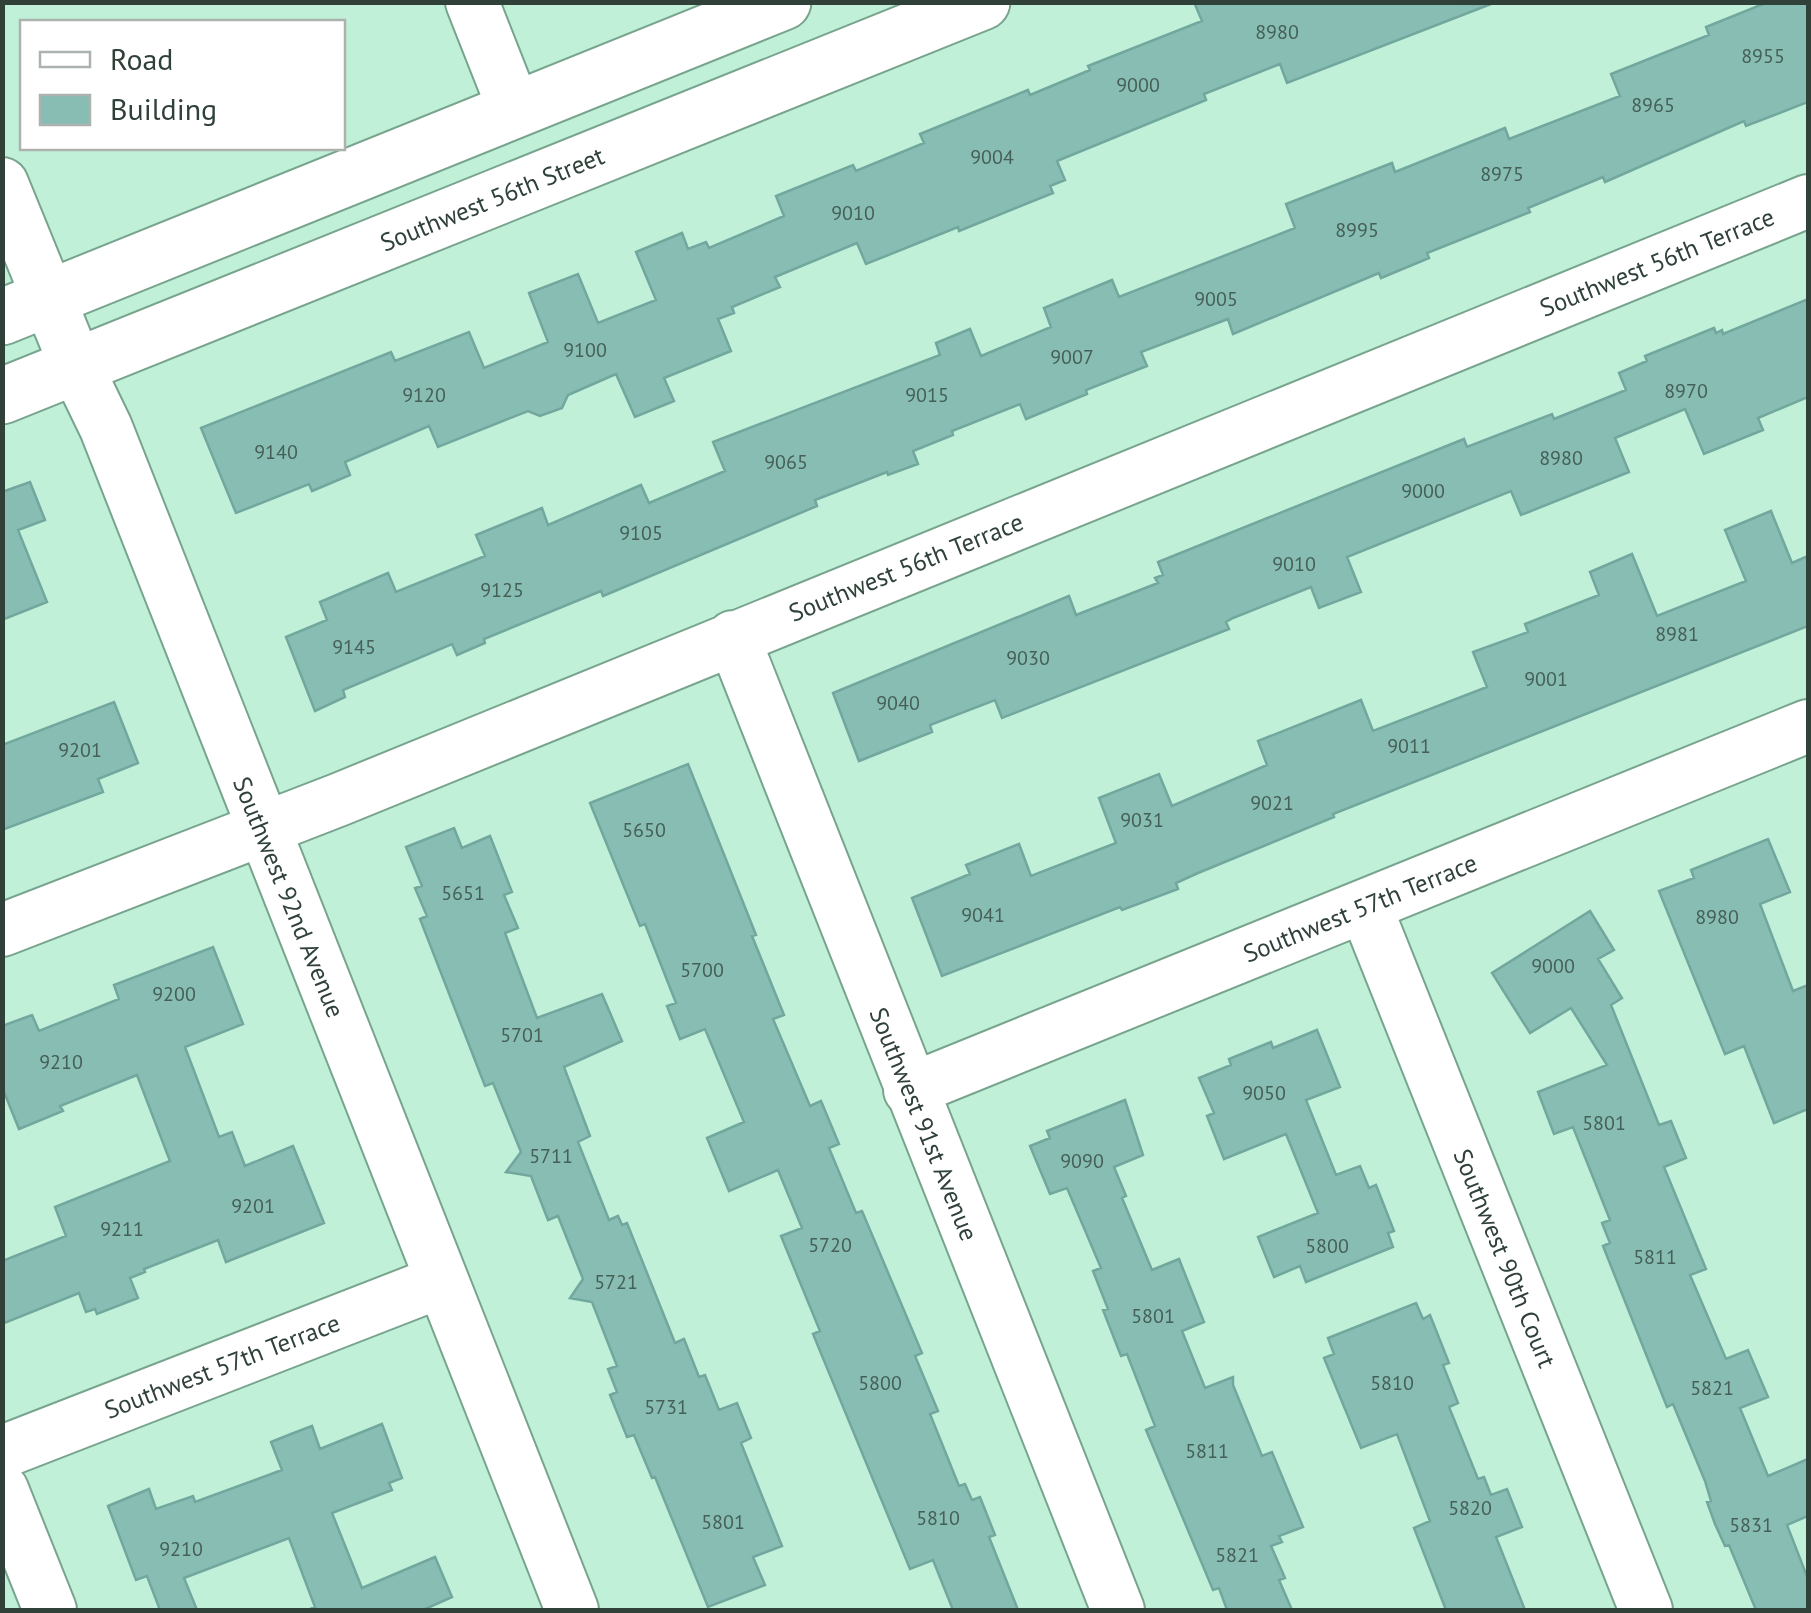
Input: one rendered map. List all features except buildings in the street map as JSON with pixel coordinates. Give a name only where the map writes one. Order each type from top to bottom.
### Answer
[{"type":"main road","points":[[25,308],[783,2]]},
{"type":"main road","name":"Southwest 56th Street","points":[[2,396],[982,2]]},
{"type":"street","points":[[472,2],[515,110]]},
{"type":"street","name":"Southwest 92nd Avenue","points":[[2,184],[25,308],[77,368],[106,428],[572,1610]]},
{"type":"street","name":"Southwest 56th Terrace","points":[[2,930],[262,829],[1808,200]]},
{"type":"street","name":"Southwest 91st Avenue","points":[[733,637],[1118,1610]]},
{"type":"street","name":"Southwest 57th Terrace","points":[[910,1090],[1808,726]]},
{"type":"street","name":"Southwest 90th Court","points":[[1365,906],[1646,1610]]},
{"type":"street","name":"Southwest 57th Terrace","points":[[2,1452],[442,1281]]},
{"type":"street","points":[[2,1490],[50,1610]]}]
